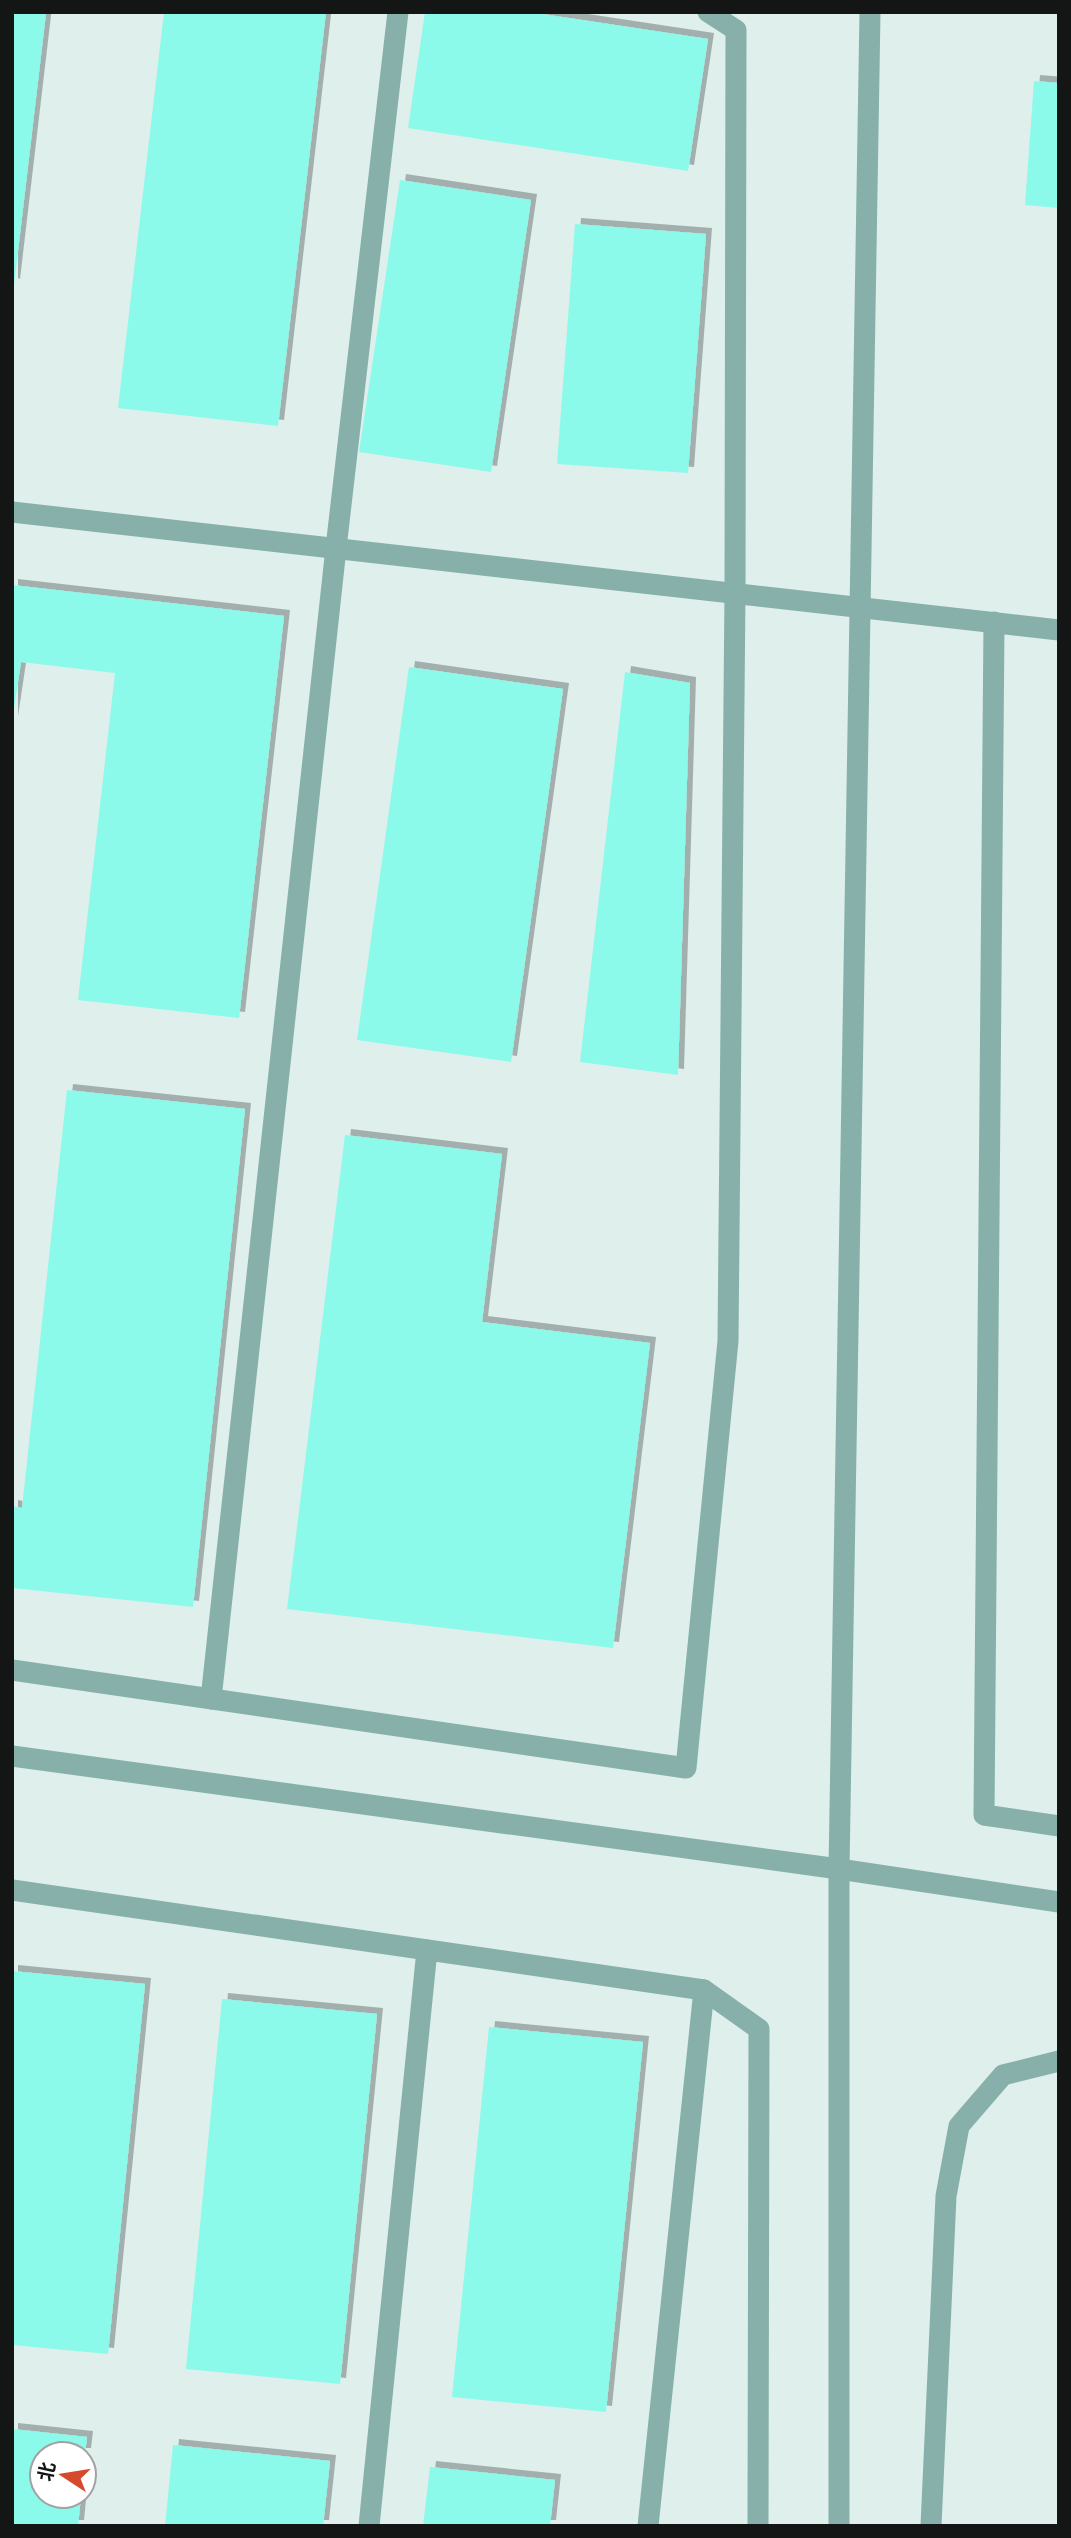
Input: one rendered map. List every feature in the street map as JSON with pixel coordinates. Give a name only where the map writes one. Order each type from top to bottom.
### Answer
[{"type":"street","points":[[211,1699],[336,548],[398,12]]},
{"type":"street","points":[[12,1670],[686,1768],[728,1341],[735,592],[736,30],[708,12]]},
{"type":"street","points":[[839,2526],[839,1869],[870,12]]},
{"type":"street","points":[[12,512],[1059,630]]},
{"type":"street","points":[[993,622],[984,1815],[1059,1826]]},
{"type":"street","points":[[12,1756],[839,1869],[1059,1902]]},
{"type":"street","points":[[12,1890],[704,1990],[760,2029],[758,2526]]},
{"type":"street","points":[[369,2526],[427,1950]]},
{"type":"street","points":[[648,2526],[704,1990]]},
{"type":"street","points":[[930,2526],[946,2196],[959,2126],[1003,2075],[1059,2061]]},
{"type":"shaded area","points":[[12,12],[1059,12],[1059,2526],[12,2526]]},
{"type":"building","points":[[12,12],[46,13],[14,285],[12,284]]},
{"type":"building","points":[[164,12],[326,12],[278,426],[118,408]]},
{"type":"building","points":[[425,12],[529,12],[708,39],[688,171],[408,128]]},
{"type":"building","points":[[1034,81],[1059,83],[1059,208],[1025,205]]},
{"type":"building","points":[[400,180],[531,200],[491,472],[359,452]]},
{"type":"building","points":[[575,224],[706,234],[688,473],[557,464]]},
{"type":"building","points":[[12,585],[284,616],[239,1018],[78,1000],[115,673],[21,662],[12,722]]},
{"type":"building","points":[[409,667],[563,689],[511,1062],[357,1040]]},
{"type":"building","points":[[625,672],[690,683],[678,1075],[580,1062]]},
{"type":"building","points":[[67,1090],[245,1109],[193,1607],[12,1588],[12,1506],[22,1508]]},
{"type":"building","points":[[345,1135],[502,1154],[482,1322],[650,1343],[613,1648],[287,1609]]},
{"type":"building","points":[[12,1971],[145,1984],[108,2354],[12,2345]]},
{"type":"building","points":[[222,1999],[377,2014],[340,2384],[186,2369]]},
{"type":"building","points":[[489,2027],[643,2042],[606,2412],[452,2397]]},
{"type":"building","points":[[12,2429],[87,2437],[87,2440],[28,2440],[28,2510],[80,2510],[78,2526],[12,2526]]},
{"type":"building","points":[[173,2445],[330,2461],[323,2526],[165,2526]]},
{"type":"building","points":[[430,2467],[555,2480],[550,2526],[423,2526]]}]
